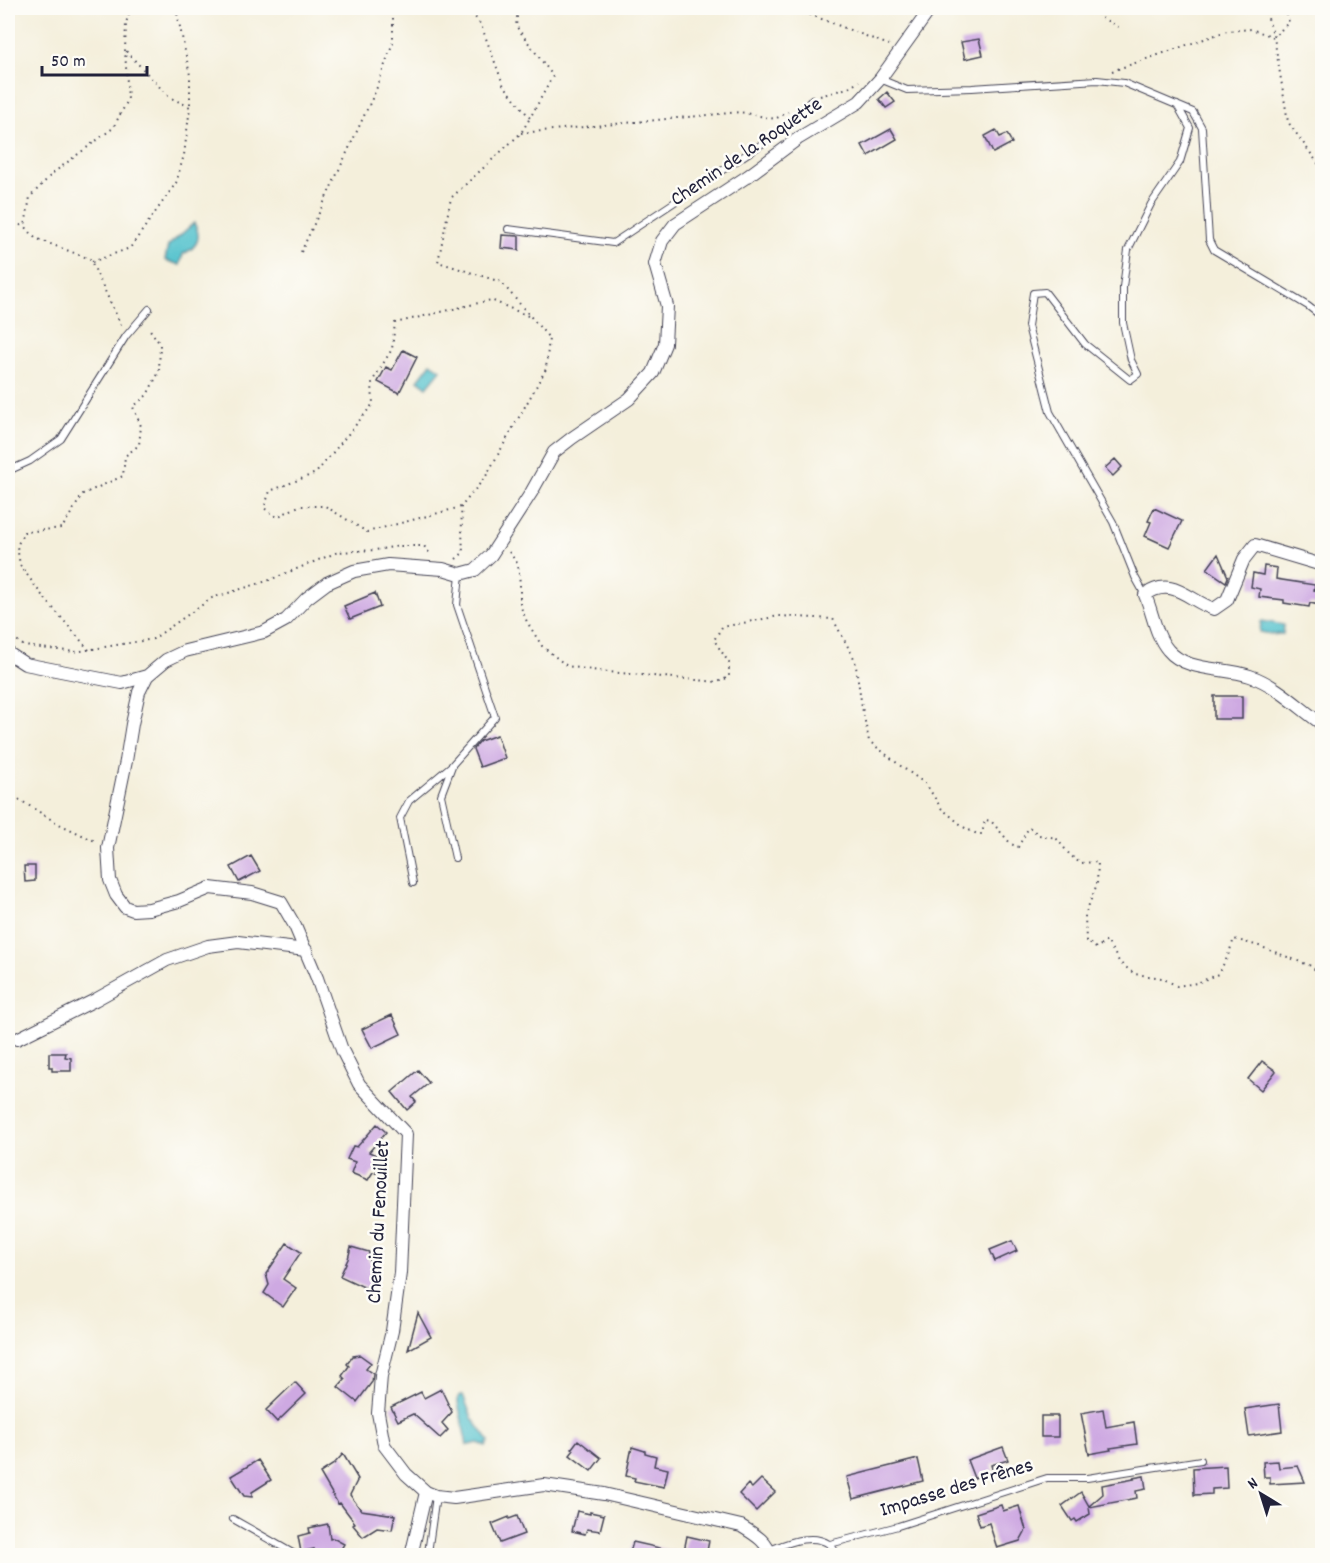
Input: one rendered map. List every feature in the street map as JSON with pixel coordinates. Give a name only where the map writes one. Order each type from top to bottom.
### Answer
[{"type":"street","name":"Chemin de la Roquette","points":[[460,574],[475,570],[492,555],[554,452],[629,399],[653,373],[665,344],[667,306],[655,264],[662,241],[675,224],[748,176],[799,138],[859,102],[880,79],[931,8]]},
{"type":"street","points":[[1323,565],[1255,544],[1244,559],[1227,600],[1214,609],[1169,587],[1154,589],[1145,596],[1158,633],[1167,649],[1176,658],[1196,666],[1232,671],[1258,679],[1323,724]]},
{"type":"street","points":[[8,653],[26,664],[122,683],[147,676],[166,660],[185,651],[264,632],[286,620],[327,583],[354,571],[388,565],[443,569],[460,574]]},
{"type":"street","name":"Chemin du Fenouillet","points":[[147,676],[139,692],[108,848],[110,880],[116,895],[125,907],[133,910],[149,909],[179,901],[210,888],[252,892],[281,902],[306,950],[342,1050],[359,1084],[406,1134],[400,1273],[392,1331],[381,1376],[378,1413],[384,1445],[406,1474],[431,1494]]},
{"type":"street","points":[[17,1039],[95,1000],[167,960],[208,946],[238,942],[306,950]]},
{"type":"street","points":[[411,1556],[431,1494],[454,1498],[544,1485],[594,1493],[741,1526],[759,1538],[770,1553]]},
{"type":"lane","points":[[880,79],[907,90],[1097,80],[1124,83],[1193,112],[1202,128],[1209,240],[1214,250],[1323,317]]},
{"type":"lane","points":[[508,229],[613,243],[792,124],[812,99]]},
{"type":"lane","points":[[1145,596],[1113,522],[1050,412],[1028,326],[1033,293],[1045,292],[1085,344],[1130,380],[1138,374],[1131,360],[1123,323],[1123,287],[1128,250],[1151,204],[1180,162],[1190,128],[1177,105]]},
{"type":"lane","points":[[8,471],[30,461],[61,439],[126,336],[149,309]]},
{"type":"lane","points":[[413,883],[400,818],[410,801],[452,765],[495,717],[457,604],[460,574]]},
{"type":"lane","points":[[452,765],[441,795],[455,858]]},
{"type":"lane","name":"Impasse des Frênes","points":[[830,1544],[898,1526],[1047,1478],[1087,1478],[1201,1460]]},
{"type":"lane","points":[[429,1556],[431,1494]]},
{"type":"lane","points":[[233,1519],[298,1556]]},
{"type":"lane","points":[[770,1553],[800,1539],[817,1540],[830,1544],[838,1556]]},
{"type":"path","points":[[25,226],[30,197],[53,173],[113,128],[128,100],[125,50],[126,23],[131,8]]},
{"type":"path","points":[[92,262],[130,248],[176,183],[184,155],[190,107],[190,75],[176,8]]},
{"type":"path","points":[[301,252],[376,90],[393,42],[393,8]]},
{"type":"path","points":[[468,8],[481,25],[503,84],[530,118]]},
{"type":"path","points":[[518,8],[516,26],[552,76],[521,133],[451,198],[438,262],[501,282],[549,338],[546,369],[486,476],[461,507],[367,532],[325,506],[299,506],[277,517],[264,508],[270,490],[316,473],[373,404],[372,382],[392,349],[395,323],[491,300],[528,316]]},
{"type":"path","points":[[794,8],[900,49]]},
{"type":"path","points":[[1095,8],[1099,16],[1121,29]]},
{"type":"path","points":[[1263,8],[1274,37],[1288,122],[1323,168]]},
{"type":"path","points":[[1274,37],[1289,21],[1285,8]]},
{"type":"path","points":[[1097,80],[1116,69],[1227,32],[1251,29],[1274,37]]},
{"type":"path","points":[[125,50],[169,97],[190,107]]},
{"type":"path","points":[[521,133],[740,112],[775,119],[812,99],[851,87],[859,81]]},
{"type":"path","points":[[8,223],[25,226],[34,238],[90,259],[126,336]]},
{"type":"path","points":[[89,650],[41,594],[20,565],[17,546],[24,532],[62,528],[83,494],[123,476],[125,456],[139,445],[141,426],[133,407],[147,395],[159,372],[160,344],[141,318]]},
{"type":"path","points":[[8,633],[24,646],[75,652],[153,639],[212,598],[267,581],[338,552],[424,546],[443,569],[463,553],[461,507]]},
{"type":"path","points":[[500,541],[518,564],[520,605],[527,622],[542,646],[567,666],[718,682],[729,677],[729,663],[714,640],[722,627],[778,616],[833,619],[855,660],[869,741],[926,784],[941,808],[964,828],[977,834],[982,834],[985,820],[991,821],[1011,844],[1018,847],[1029,827],[1039,835],[1056,838],[1080,863],[1098,862],[1097,884],[1085,915],[1086,941],[1096,948],[1107,941],[1119,963],[1135,974],[1161,978],[1177,986],[1197,983],[1218,974],[1234,939],[1311,966],[1323,976]]},
{"type":"path","points":[[8,794],[57,823],[108,848]]},
{"type":"water","points":[[194,223],[198,233],[197,241],[183,254],[180,265],[165,260],[168,246]]},
{"type":"water","points":[[431,363],[441,370],[427,387],[418,380]]},
{"type":"water","points":[[1262,621],[1284,625],[1283,634],[1260,632]]},
{"type":"water","points":[[460,1395],[463,1395],[472,1418],[489,1441],[486,1446],[478,1443],[467,1445],[458,1403]]},
{"type":"building","points":[[979,39],[983,55],[965,59],[961,42]]},
{"type":"building","points":[[887,92],[895,102],[886,108],[879,99]]},
{"type":"building","points":[[891,129],[897,139],[868,156],[862,145]]},
{"type":"building","points":[[996,130],[1000,137],[1007,134],[1012,143],[993,153],[985,136]]},
{"type":"building","points":[[502,235],[519,236],[519,250],[501,248]]},
{"type":"building","points":[[403,350],[417,357],[399,393],[378,382],[386,367],[392,370]]},
{"type":"building","points":[[1115,459],[1122,467],[1113,476],[1105,468]]},
{"type":"building","points":[[1154,508],[1182,521],[1169,547],[1145,536]]},
{"type":"building","points":[[1218,554],[1228,577],[1226,582],[1207,569]]},
{"type":"building","points":[[1264,566],[1277,568],[1276,579],[1315,585],[1314,590],[1321,591],[1319,605],[1310,603],[1309,607],[1284,603],[1284,600],[1259,597],[1260,589],[1251,587],[1253,573],[1263,575]]},
{"type":"building","points":[[375,593],[380,607],[350,619],[344,606]]},
{"type":"building","points":[[1214,696],[1242,696],[1242,719],[1214,719]]},
{"type":"building","points":[[497,735],[505,758],[480,767],[473,749],[480,741]]},
{"type":"building","points":[[251,856],[260,871],[239,882],[231,867]]},
{"type":"building","points":[[24,866],[35,866],[35,881],[25,882]]},
{"type":"building","points":[[392,1015],[401,1034],[372,1048],[362,1029]]},
{"type":"building","points":[[49,1053],[66,1053],[65,1057],[71,1058],[71,1071],[52,1071],[52,1067],[49,1067]]},
{"type":"building","points":[[1262,1061],[1276,1071],[1261,1090],[1248,1079]]},
{"type":"building","points":[[418,1070],[429,1083],[412,1097],[416,1102],[407,1110],[392,1092]]},
{"type":"building","points":[[377,1124],[386,1132],[369,1152],[376,1155],[375,1159],[380,1161],[376,1173],[373,1172],[368,1180],[351,1173],[355,1162],[347,1159],[353,1146],[357,1147]]},
{"type":"building","points":[[1012,1241],[1017,1251],[995,1261],[990,1250]]},
{"type":"building","points":[[287,1243],[301,1252],[283,1279],[296,1288],[283,1307],[264,1293],[269,1285],[266,1274]]},
{"type":"building","points":[[351,1247],[369,1252],[368,1259],[378,1270],[376,1289],[370,1290],[340,1276]]},
{"type":"building","points":[[418,1313],[431,1337],[408,1350]]},
{"type":"building","points":[[360,1355],[371,1363],[366,1369],[373,1374],[372,1382],[357,1402],[338,1387],[345,1379],[342,1376],[349,1366],[347,1364],[353,1356]]},
{"type":"building","points":[[295,1382],[306,1394],[277,1422],[266,1410]]},
{"type":"building","points":[[441,1389],[452,1412],[442,1423],[448,1430],[440,1438],[413,1414],[398,1421],[391,1407],[421,1392],[424,1398]]},
{"type":"building","points":[[1279,1404],[1282,1431],[1249,1436],[1245,1409]]},
{"type":"building","points":[[1103,1409],[1106,1427],[1134,1422],[1137,1444],[1089,1454],[1081,1413]]},
{"type":"building","points":[[1041,1416],[1058,1416],[1058,1437],[1041,1437]]},
{"type":"building","points":[[578,1440],[601,1458],[591,1471],[570,1455]]},
{"type":"building","points":[[632,1447],[656,1456],[654,1466],[668,1469],[664,1487],[634,1481],[635,1478],[626,1476]]},
{"type":"building","points":[[1003,1447],[1008,1460],[991,1465],[993,1472],[974,1478],[967,1460]]},
{"type":"building","points":[[343,1454],[358,1479],[350,1495],[361,1510],[395,1515],[392,1530],[377,1528],[363,1537],[340,1503],[338,1504],[320,1473],[334,1464]]},
{"type":"building","points":[[918,1459],[923,1481],[853,1499],[847,1477]]},
{"type":"building","points":[[258,1460],[271,1480],[252,1492],[252,1497],[244,1496],[231,1476]]},
{"type":"building","points":[[1278,1461],[1279,1468],[1298,1466],[1305,1482],[1270,1484],[1270,1477],[1264,1477],[1263,1462]]},
{"type":"building","points":[[1226,1466],[1227,1488],[1212,1489],[1212,1494],[1194,1495],[1193,1468]]},
{"type":"building","points":[[1144,1476],[1146,1489],[1136,1491],[1137,1498],[1089,1507],[1090,1514],[1077,1522],[1075,1519],[1072,1521],[1062,1506],[1081,1492],[1089,1506],[1103,1494],[1102,1485]]},
{"type":"building","points":[[761,1479],[775,1492],[756,1511],[739,1494],[748,1484],[752,1488]]},
{"type":"building","points":[[1001,1505],[1003,1511],[1019,1506],[1026,1530],[1020,1541],[997,1548],[989,1523],[980,1526],[976,1513]]},
{"type":"building","points":[[577,1511],[604,1515],[600,1531],[587,1529],[585,1534],[572,1531]]},
{"type":"building","points":[[517,1516],[524,1534],[500,1543],[492,1524]]},
{"type":"building","points":[[328,1524],[330,1539],[333,1538],[344,1544],[337,1556],[315,1556],[314,1549],[301,1552],[298,1536],[310,1533],[309,1528]]},
{"type":"building","points":[[687,1536],[709,1541],[706,1556],[683,1556]]},
{"type":"building","points":[[633,1542],[673,1551],[673,1556],[629,1556]]}]
